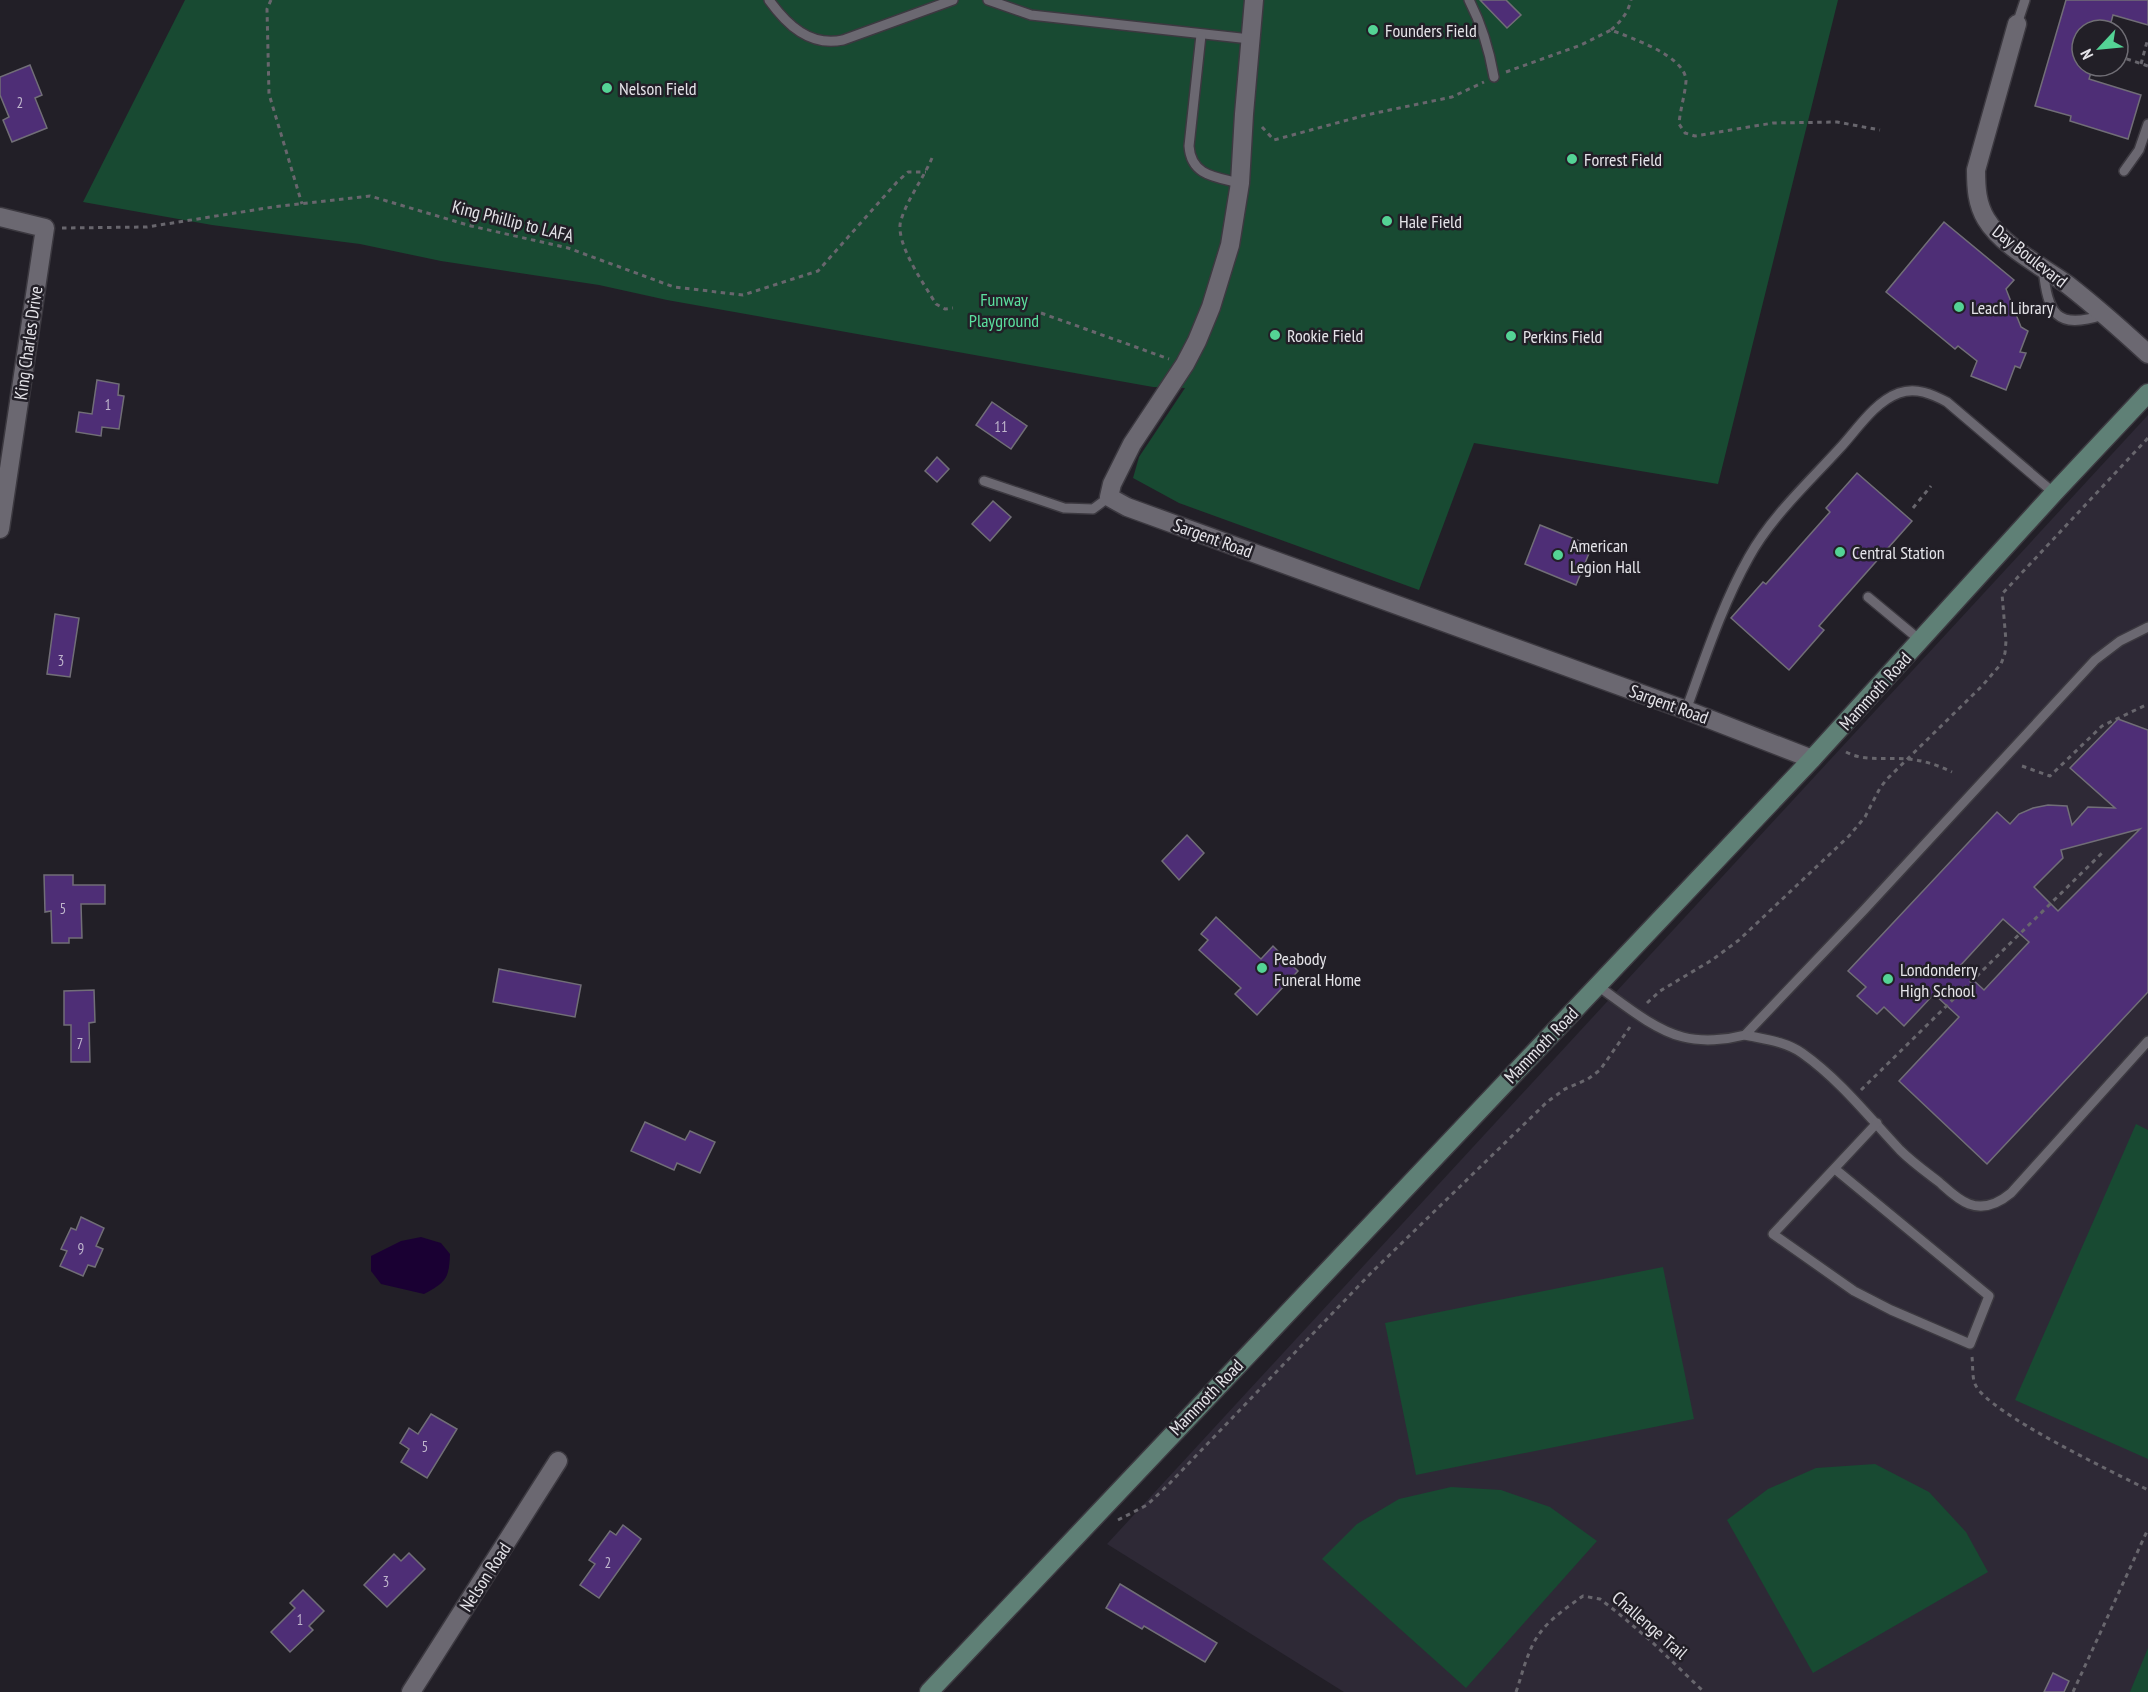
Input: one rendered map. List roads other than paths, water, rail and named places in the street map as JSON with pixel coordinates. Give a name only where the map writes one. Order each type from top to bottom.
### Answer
[{"type":"main road","name":"Mammoth Road","points":[[929,1692],[1812,759],[2148,393]]},
{"type":"street","points":[[1109,497],[1112,484],[1132,444],[1185,364],[1210,307],[1221,273],[1232,235],[1240,183],[1254,0]]},
{"type":"street","name":"Day Boulevard","points":[[2017,24],[1976,170],[1976,188],[1980,207],[1986,221],[2002,237],[2104,314],[2148,354]]},
{"type":"street","name":"King Charles Drive","points":[[0,217],[45,228],[0,529]]},
{"type":"street","name":"Sargent Road","points":[[1109,497],[1138,511],[1686,710],[1812,759]]},
{"type":"street","name":"Nelson Road","points":[[411,1692],[558,1461]]},
{"type":"lane","points":[[769,0],[791,26],[817,40],[831,42],[953,0]]},
{"type":"lane","points":[[988,0],[1031,15],[1250,39]]},
{"type":"lane","points":[[1468,0],[1480,22],[1487,42],[1494,77]]},
{"type":"lane","points":[[2017,24],[2025,0]]},
{"type":"lane","points":[[1201,35],[1189,146],[1190,156],[1192,163],[1208,175],[1240,183]]},
{"type":"lane","points":[[2124,171],[2139,150],[2148,124]]},
{"type":"lane","points":[[2043,267],[2046,296],[2060,317],[2070,321],[2079,321],[2104,314]]},
{"type":"lane","points":[[1686,710],[1726,602],[1749,556],[1771,525],[1803,488],[1875,410],[1892,397],[1908,391],[1919,391],[1932,394],[1947,402],[2054,493]]},
{"type":"lane","points":[[984,481],[1064,508],[1093,509],[1109,497]]},
{"type":"lane","points":[[1868,597],[1920,641]]},
{"type":"lane","points":[[1745,1035],[2095,660],[2120,641],[2148,627]]},
{"type":"lane","points":[[1598,986],[1639,1014],[1683,1037],[1729,1039],[1745,1035],[1779,1042],[1799,1051],[1824,1069],[1854,1098],[1900,1150],[1957,1197],[1969,1204],[1991,1205],[2000,1202],[2011,1193],[2148,1041]]},
{"type":"lane","points":[[1835,1169],[1989,1296],[1970,1344],[1891,1310],[1854,1291],[1773,1234],[1877,1123]]},
{"type":"place","name":"Founders Field","points":[[1373,30]]},
{"type":"place","name":"Nelson Field","points":[[607,88]]},
{"type":"place","name":"Forrest Field","points":[[1572,159]]},
{"type":"place","name":"Hale Field","points":[[1387,221]]},
{"type":"place","name":"Leach Library","points":[[1959,307]]},
{"type":"place","name":"Rookie Field","points":[[1275,335]]},
{"type":"place","name":"Perkins Field","points":[[1511,336]]},
{"type":"place","name":"Central Station","points":[[1840,552]]},
{"type":"place","name":"American Legion Hall","points":[[1558,555]]},
{"type":"place","name":"Peabody Funeral Home","points":[[1262,968]]},
{"type":"place","name":"Londonderry High School","points":[[1888,979]]},
{"type":"park label","name":"Funway Playground","points":[[1004,309]]}]
